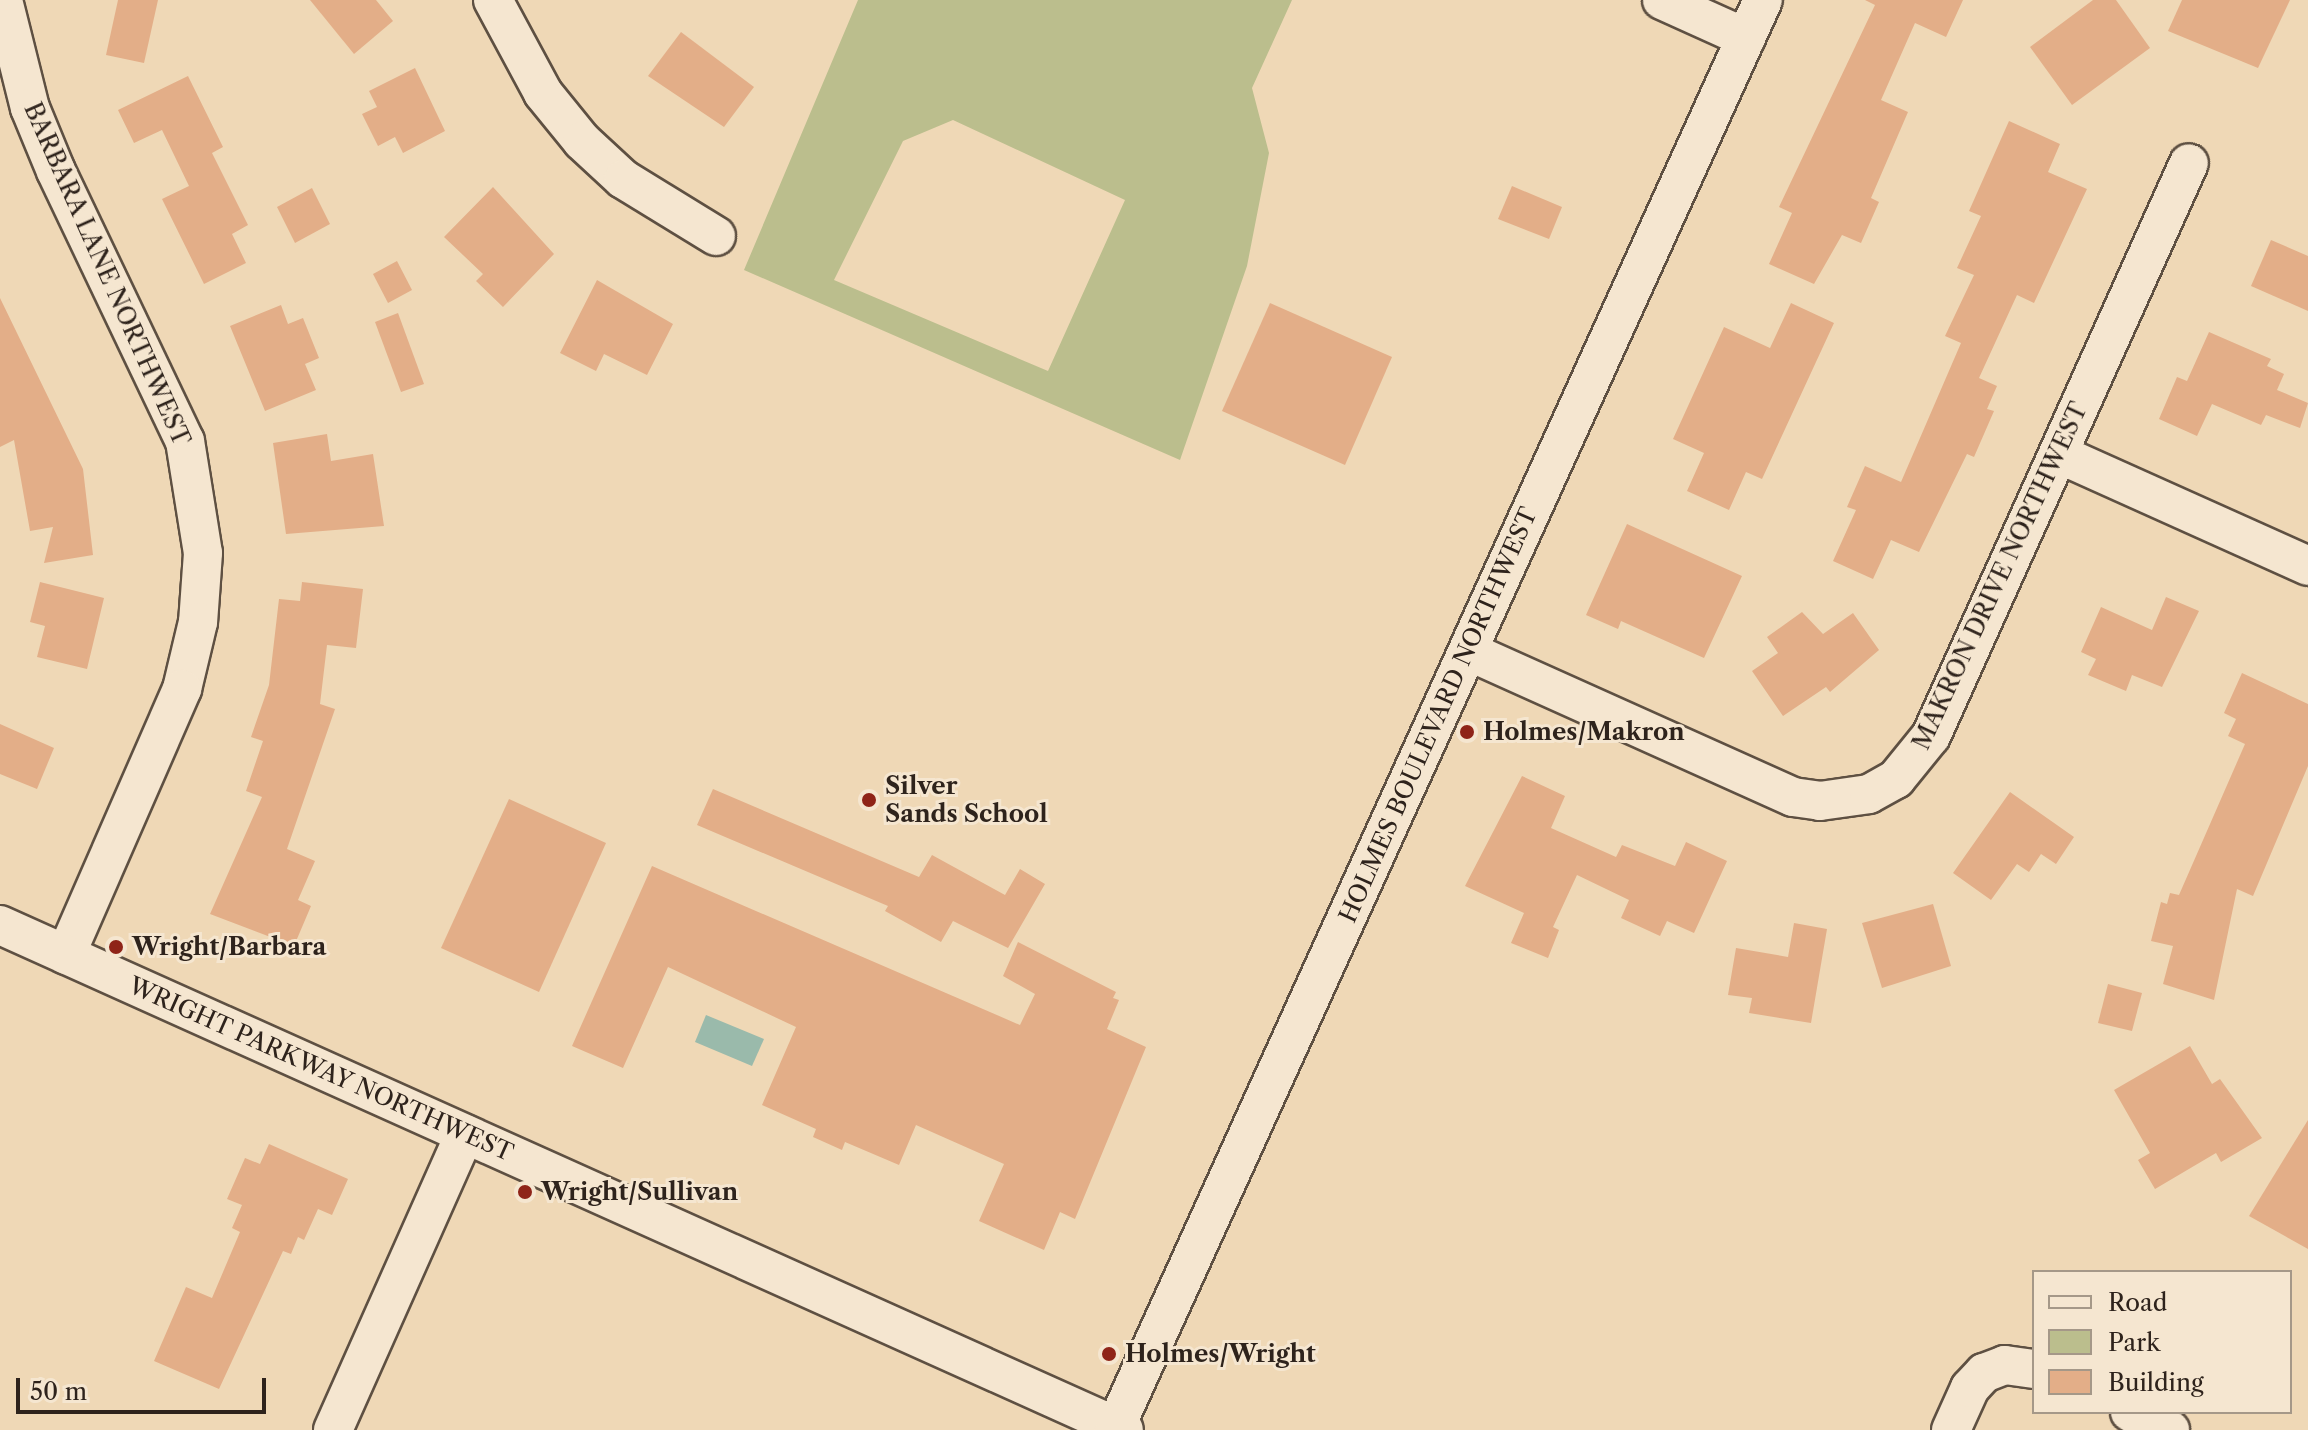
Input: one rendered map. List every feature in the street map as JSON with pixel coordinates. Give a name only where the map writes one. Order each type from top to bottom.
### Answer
[{"type":"street","name":"BARBARA LANE NORTHWEST","points":[[3,0],[22,80],[56,171],[185,441],[203,553],[198,622],[182,689],[66,955]]},
{"type":"street","points":[[493,0],[543,93],[582,141],[623,179],[716,236]]},
{"type":"street","points":[[1662,0],[1746,38]]},
{"type":"street","name":"HOLMES BOULEVARD NORTHWEST","points":[[1118,1429],[1763,0]]},
{"type":"street","name":"MAKRON DRIVE NORTHWEST","points":[[1468,651],[1793,797],[1820,801],[1869,794],[1896,779],[1931,736],[2189,163]]},
{"type":"street","points":[[2059,454],[2308,566]]},
{"type":"street","name":"WRIGHT PARKWAY NORTHWEST","points":[[0,925],[1118,1429]]},
{"type":"street","points":[[333,1430],[465,1134]]},
{"type":"street","points":[[1951,1430],[1970,1388],[1984,1373],[2005,1365],[2032,1369]]},
{"type":"street","points":[[2134,1414],[2170,1430]]},
{"type":"green space","points":[[858,0],[1292,0],[1252,88],[1269,153],[1247,266],[1180,460],[744,270]],"holes":[[[953,120],[1125,200],[1048,371],[834,280],[903,141]]]},
{"type":"shaded area","points":[[706,1015],[764,1039],[752,1066],[695,1042]]},
{"type":"building","points":[[118,0],[158,0],[144,63],[106,55]]},
{"type":"building","points":[[310,0],[376,0],[393,21],[354,54]]},
{"type":"building","points":[[1865,0],[1963,0],[1946,37],[1915,23],[1881,100],[1908,112],[1871,198],[1879,202],[1861,243],[1842,235],[1814,284],[1769,264],[1792,213],[1779,207],[1875,5]]},
{"type":"building","points":[[2093,0],[2116,0],[2150,48],[2072,105],[2030,47]]},
{"type":"building","points":[[2182,0],[2290,0],[2258,68],[2168,31]]},
{"type":"building","points":[[681,32],[754,87],[724,127],[648,76]]},
{"type":"building","points":[[415,68],[445,131],[403,153],[395,137],[378,146],[362,114],[377,107],[369,91]]},
{"type":"building","points":[[188,76],[223,147],[212,153],[248,225],[232,234],[246,263],[204,284],[162,199],[189,186],[162,130],[134,143],[118,110]]},
{"type":"building","points":[[2009,121],[2060,144],[2048,172],[2087,189],[2034,303],[2017,295],[1979,378],[1997,386],[1987,409],[1994,411],[1974,457],[1967,454],[1919,552],[1891,540],[1873,579],[1833,561],[1856,510],[1847,507],[1865,466],[1901,482],[1961,343],[1945,336],[1974,275],[1957,268],[1981,216],[1969,211]]},
{"type":"building","points":[[1512,186],[1562,207],[1549,239],[1498,219]]},
{"type":"building","points":[[493,187],[554,254],[503,307],[476,281],[483,274],[444,237]]},
{"type":"building","points":[[312,188],[330,224],[295,243],[277,207]]},
{"type":"building","points":[[2271,240],[2308,256],[2308,311],[2251,286]]},
{"type":"building","points":[[397,261],[412,290],[388,303],[373,274]]},
{"type":"building","points":[[597,280],[673,324],[647,375],[604,354],[596,371],[560,353]]},
{"type":"building","points":[[0,298],[83,469],[93,555],[44,563],[53,527],[30,531],[14,440],[0,447]]},
{"type":"building","points":[[1270,303],[1392,357],[1345,465],[1222,411]]},
{"type":"building","points":[[1791,303],[1834,323],[1762,479],[1746,472],[1729,510],[1687,491],[1704,453],[1673,439],[1724,327],[1770,348]]},
{"type":"building","points":[[281,305],[288,324],[303,318],[319,358],[305,364],[316,390],[265,411],[230,326]]},
{"type":"building","points":[[398,313],[424,384],[401,392],[375,322]]},
{"type":"building","points":[[2209,332],[2271,359],[2267,366],[2284,374],[2277,390],[2308,403],[2300,428],[2266,415],[2261,425],[2212,404],[2197,436],[2159,419],[2177,377],[2187,381]]},
{"type":"building","points":[[327,434],[331,461],[373,454],[384,526],[286,534],[273,443]]},
{"type":"building","points":[[1627,524],[1742,576],[1704,658],[1621,621],[1618,629],[1586,615]]},
{"type":"building","points":[[40,582],[104,598],[87,669],[37,657],[45,626],[30,622]]},
{"type":"building","points":[[302,582],[363,589],[356,648],[327,645],[320,704],[335,709],[287,849],[315,861],[298,900],[311,906],[294,946],[210,914],[262,797],[246,791],[263,741],[251,737],[269,685],[279,599],[300,601]]},
{"type":"building","points":[[2166,597],[2199,611],[2162,687],[2132,675],[2126,691],[2088,675],[2096,659],[2081,652],[2101,607],[2152,630]]},
{"type":"building","points":[[1802,612],[1823,634],[1853,613],[1879,650],[1830,692],[1826,687],[1783,716],[1752,671],[1778,653],[1767,637]]},
{"type":"building","points":[[2242,673],[2308,704],[2308,766],[2253,896],[2237,889],[2214,1000],[2163,984],[2173,946],[2151,941],[2161,902],[2167,904],[2170,893],[2179,895],[2245,744],[2228,736],[2236,719],[2224,713]]},
{"type":"building","points":[[0,724],[54,748],[37,789],[0,774]]},
{"type":"building","points":[[1522,776],[1565,796],[1551,828],[1616,857],[1622,845],[1675,866],[1686,842],[1727,861],[1694,933],[1667,921],[1660,936],[1621,918],[1629,900],[1577,875],[1553,927],[1559,930],[1548,958],[1511,943],[1524,913],[1465,886]]},
{"type":"building","points":[[713,789],[919,877],[932,855],[1005,895],[1020,869],[1045,884],[1008,948],[953,921],[941,942],[885,911],[888,906],[697,825]]},
{"type":"building","points":[[2010,792],[2074,837],[2056,864],[2041,854],[2029,872],[2017,864],[1991,900],[1953,873]]},
{"type":"building","points":[[509,799],[606,843],[539,992],[441,948]]},
{"type":"building","points":[[652,866],[1020,1025],[1035,994],[1003,976],[1018,942],[1116,992],[1113,998],[1119,1000],[1107,1029],[1146,1047],[1075,1219],[1060,1212],[1044,1250],[979,1221],[1004,1164],[916,1125],[899,1165],[845,1142],[842,1150],[813,1137],[816,1129],[762,1105],[796,1027],[668,967],[623,1068],[572,1046]]},
{"type":"building","points":[[1933,904],[1951,966],[1882,988],[1862,923]]},
{"type":"building","points":[[1794,923],[1827,929],[1811,1023],[1749,1013],[1752,998],[1728,995],[1736,948],[1788,957]]},
{"type":"building","points":[[2108,984],[2142,993],[2132,1031],[2098,1023]]},
{"type":"building","points":[[2190,1046],[2212,1084],[2220,1079],[2262,1138],[2221,1162],[2216,1153],[2155,1189],[2138,1160],[2150,1153],[2114,1090]]},
{"type":"building","points":[[2308,1120],[2308,1249],[2249,1216]]},
{"type":"building","points":[[269,1144],[348,1179],[332,1215],[318,1209],[304,1240],[298,1237],[291,1254],[283,1251],[219,1389],[154,1361],[186,1287],[212,1298],[240,1232],[232,1228],[242,1205],[227,1199],[245,1158],[260,1164]]},
{"type":"place","name":"Holmes/Makron","points":[[1467,732]]},
{"type":"place","name":"Silver Sands School","points":[[869,800]]},
{"type":"place","name":"Wright/Barbara","points":[[116,947]]},
{"type":"place","name":"Wright/Sullivan","points":[[525,1192]]},
{"type":"place","name":"Holmes/Wright","points":[[1109,1354]]}]
